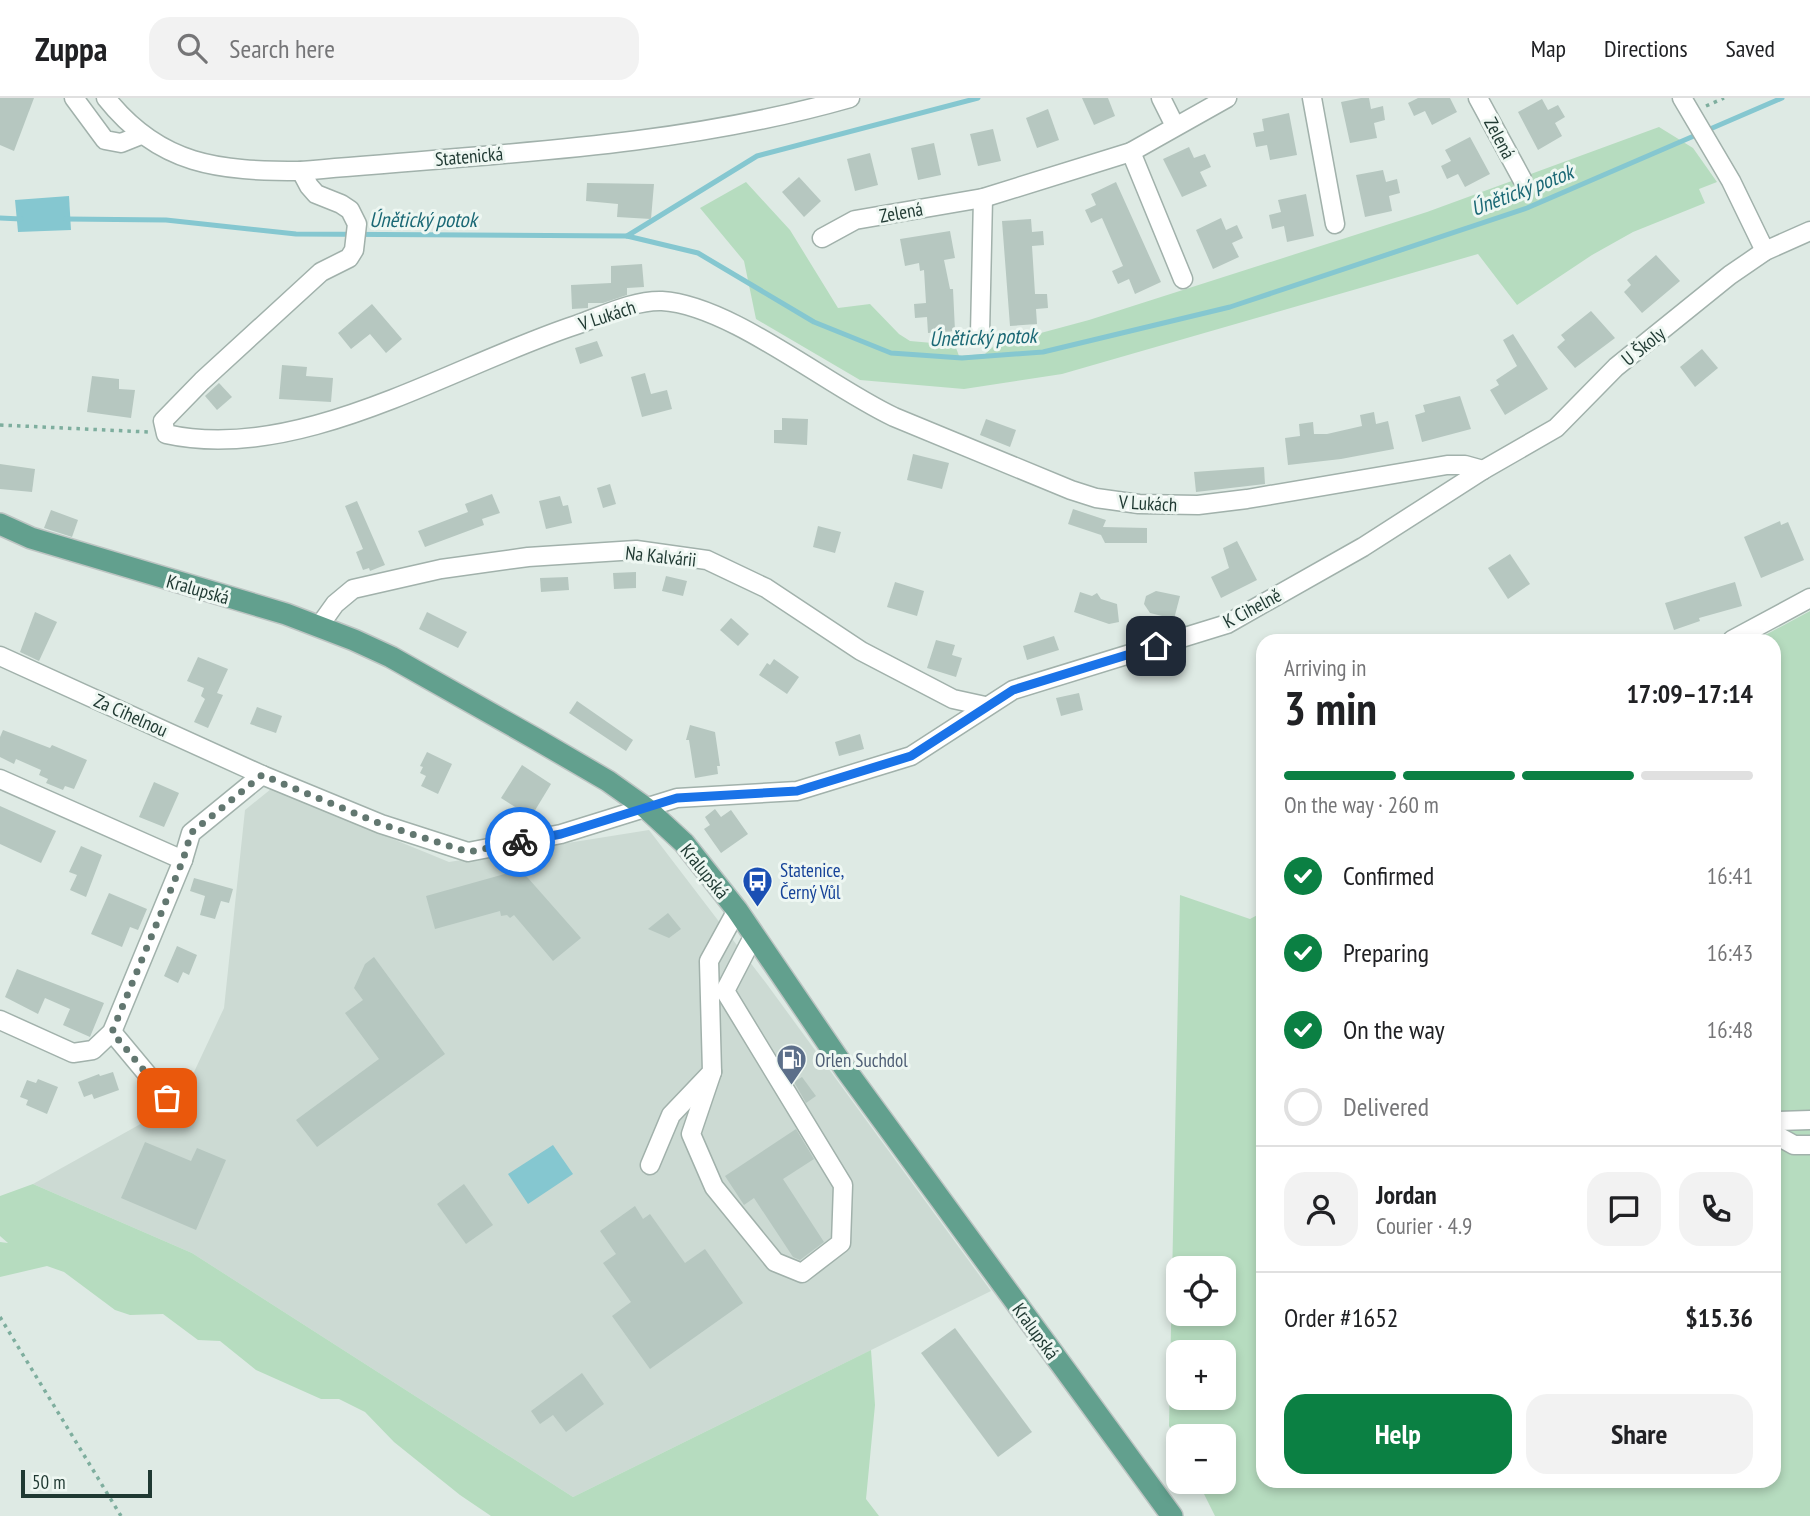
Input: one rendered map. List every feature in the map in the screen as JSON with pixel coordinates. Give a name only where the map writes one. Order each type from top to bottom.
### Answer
[{"type":"main road","name":"Kralupská","points":[[0,524],[31,538],[80,554],[320,625],[415,671],[608,781],[646,808],[684,843],[737,910],[846,1070],[1172,1516]]},
{"type":"street","points":[[74,98],[105,140],[121,143],[141,135]]},
{"type":"street","name":"Statenická","points":[[106,98],[141,135],[174,155],[236,168],[301,170],[655,139],[799,113],[850,98]]},
{"type":"street","points":[[1161,98],[1175,126]]},
{"type":"street","name":"Zelená","points":[[822,238],[855,220],[983,198],[1131,152],[1227,98]]},
{"type":"street","points":[[1312,98],[1335,224]]},
{"type":"street","name":"Zelená","points":[[1478,98],[1522,179]]},
{"type":"street","points":[[1682,98],[1731,181],[1765,251]]},
{"type":"street","points":[[1131,152],[1183,279]]},
{"type":"street","points":[[166,434],[163,422],[202,381],[321,272],[349,258],[354,250],[357,224],[350,210],[316,194],[301,170]]},
{"type":"street","points":[[980,334],[983,198]]},
{"type":"street","name":"U Školy","points":[[1483,470],[1556,428],[1616,367],[1730,275],[1765,251],[1810,231]]},
{"type":"street","name":"V Lukách","points":[[166,434],[196,440],[232,440],[305,427],[374,406],[557,331],[646,302],[662,301],[699,309],[739,329],[894,417],[1096,498],[1139,504],[1198,505],[1447,465],[1465,465],[1483,470]]},
{"type":"street","name":"K Cihelně","points":[[646,808],[677,798],[797,791],[911,756],[1013,690],[1227,624],[1363,547],[1483,470]]},
{"type":"street","name":"Na Kalvárii","points":[[320,625],[335,604],[353,589],[441,569],[528,557],[636,550],[707,560],[766,588],[861,651],[953,699],[985,706]]},
{"type":"street","points":[[1743,634],[1810,598]]},
{"type":"street","name":"Za Cihelnou","points":[[0,656],[262,775],[381,824],[468,852],[561,834],[646,808]]},
{"type":"street","points":[[0,1020],[73,1052],[93,1050],[112,1032],[183,860],[191,833],[262,775]]},
{"type":"street","points":[[0,779],[183,860]]},
{"type":"street","points":[[737,910],[709,961],[712,1072],[691,1133],[715,1187],[775,1262],[802,1273],[841,1243],[843,1185],[725,991],[754,935]]},
{"type":"street","points":[[112,1032],[167,1098]]},
{"type":"street","points":[[650,1165],[671,1115],[712,1072]]},
{"type":"street","points":[[1781,1121],[1810,1120]]},
{"type":"street","points":[[1781,1138],[1794,1145],[1810,1145]]},
{"type":"path","points":[[0,425],[166,434]]},
{"type":"path","points":[[0,1317],[121,1516]]},
{"type":"shaded area","points":[[271,789],[449,862],[649,830],[766,983],[991,1291],[573,1497],[192,1253],[33,1184],[180,1102],[224,1008],[245,810]]},
{"type":"green space","points":[[1659,127],[1693,148],[1717,182],[1699,189],[1705,203],[1633,232],[1592,255],[1517,305],[1478,254],[1062,374],[964,389],[860,380],[756,319],[744,261],[700,208],[746,182],[790,230],[838,308],[870,304],[899,334],[910,341],[955,345],[959,356],[985,354],[1002,339],[1037,334],[1089,320],[1427,212]]},
{"type":"green space","points":[[1810,611],[1810,1516],[1215,1516],[1204,1494],[1236,1494],[1236,1424],[1169,1424],[1169,1410],[1236,1410],[1236,1340],[1171,1340],[1171,1326],[1236,1326],[1236,1256],[1173,1256],[1180,895],[1250,919],[1256,916],[1256,1488],[1781,1488],[1781,634],[1767,634]]},
{"type":"green space","points":[[33,1184],[192,1253],[573,1497],[871,1350],[875,1405],[866,1499],[879,1516],[491,1516],[460,1495],[394,1442],[365,1412],[339,1399],[321,1399],[256,1370],[220,1341],[198,1340],[163,1314],[130,1315],[115,1310],[64,1272],[47,1266],[0,1277],[0,1242],[8,1243],[0,1236],[0,1196]]},
{"type":"water","points":[[69,196],[71,230],[18,232],[15,200]]},
{"type":"water","points":[[553,1145],[573,1174],[528,1204],[508,1174]]},
{"type":"building","points":[[0,98],[34,98],[14,151],[0,145]]},
{"type":"building","points":[[1082,98],[1108,98],[1115,116],[1094,125]]},
{"type":"building","points":[[1369,98],[1371,109],[1383,106],[1385,120],[1374,123],[1377,138],[1350,143],[1341,102]]},
{"type":"building","points":[[1418,98],[1450,98],[1457,112],[1432,125],[1425,111],[1414,116],[1408,103]]},
{"type":"building","points":[[1542,99],[1548,110],[1558,105],[1565,117],[1555,123],[1562,136],[1538,150],[1518,112]]},
{"type":"building","points":[[1048,109],[1059,140],[1037,148],[1026,118]]},
{"type":"building","points":[[1289,113],[1297,155],[1270,160],[1267,145],[1256,147],[1253,133],[1264,131],[1262,119]]},
{"type":"building","points":[[993,129],[1001,161],[978,166],[970,134]]},
{"type":"building","points":[[1470,137],[1490,174],[1465,187],[1458,174],[1447,179],[1441,166],[1451,161],[1445,150]]},
{"type":"building","points":[[934,143],[941,175],[918,180],[911,148]]},
{"type":"building","points":[[1189,147],[1194,158],[1205,154],[1211,167],[1200,172],[1207,186],[1182,197],[1163,159]]},
{"type":"building","points":[[870,153],[878,185],[855,191],[847,159]]},
{"type":"building","points":[[1383,170],[1386,182],[1397,179],[1400,193],[1389,196],[1392,211],[1365,217],[1356,175]]},
{"type":"building","points":[[799,177],[821,201],[804,217],[782,192]]},
{"type":"building","points":[[1116,182],[1161,282],[1135,294],[1129,279],[1118,284],[1112,271],[1123,266],[1102,218],[1091,223],[1085,210],[1096,205],[1091,194]]},
{"type":"building","points":[[587,183],[654,184],[651,219],[617,217],[618,204],[586,201]]},
{"type":"building","points":[[1306,194],[1314,236],[1287,242],[1284,226],[1272,229],[1269,215],[1281,212],[1278,200]]},
{"type":"building","points":[[1221,218],[1226,230],[1237,225],[1243,238],[1232,243],[1239,257],[1213,269],[1196,230]]},
{"type":"building","points":[[1031,219],[1032,232],[1043,231],[1044,245],[1032,246],[1035,294],[1047,294],[1048,308],[1036,309],[1037,324],[1010,326],[1002,221]]},
{"type":"building","points":[[950,231],[955,258],[944,260],[950,289],[953,289],[955,331],[928,333],[927,317],[915,318],[914,304],[926,303],[924,270],[920,271],[919,263],[905,266],[900,239]]},
{"type":"building","points":[[1656,255],[1680,281],[1642,313],[1624,292],[1631,285],[1627,280]]},
{"type":"building","points":[[642,264],[644,287],[627,288],[627,295],[603,303],[588,303],[588,308],[572,309],[571,285],[611,283],[611,266]]},
{"type":"building","points":[[372,304],[402,339],[386,353],[370,334],[351,349],[338,333]]},
{"type":"building","points":[[1591,311],[1615,338],[1575,368],[1557,347],[1565,340],[1561,335]]},
{"type":"building","points":[[1513,334],[1548,389],[1505,415],[1490,390],[1499,385],[1496,380],[1517,366],[1503,340]]},
{"type":"building","points":[[597,341],[603,356],[580,364],[575,348]]},
{"type":"building","points":[[1702,349],[1718,368],[1695,387],[1680,367]]},
{"type":"building","points":[[282,365],[307,367],[306,376],[333,378],[331,402],[279,399]]},
{"type":"building","points":[[645,373],[651,394],[667,390],[672,409],[642,417],[631,377]]},
{"type":"building","points":[[92,376],[119,379],[119,389],[135,390],[131,418],[87,412]]},
{"type":"building","points":[[219,383],[232,397],[217,410],[205,396]]},
{"type":"building","points":[[1460,396],[1471,429],[1422,442],[1415,415],[1425,412],[1423,405]]},
{"type":"building","points":[[1374,412],[1376,424],[1388,421],[1394,449],[1288,465],[1285,438],[1300,436],[1299,424],[1313,422],[1314,434],[1327,434],[1362,426],[1360,415]]},
{"type":"building","points":[[782,418],[808,419],[807,445],[774,443],[774,430],[782,430]]},
{"type":"building","points":[[986,419],[1016,430],[1010,447],[980,435]]},
{"type":"building","points":[[913,454],[949,463],[942,489],[907,480]]},
{"type":"building","points":[[0,464],[35,469],[32,492],[0,489]]},
{"type":"building","points":[[1264,467],[1265,484],[1196,492],[1194,472]]},
{"type":"building","points":[[610,484],[616,504],[603,508],[597,488]]},
{"type":"building","points":[[492,494],[500,513],[482,519],[484,525],[425,547],[418,531],[468,512],[465,504]]},
{"type":"building","points":[[560,496],[563,506],[568,505],[572,523],[546,529],[539,501]]},
{"type":"building","points":[[357,501],[385,565],[370,571],[369,568],[363,570],[356,552],[363,549],[345,506]]},
{"type":"building","points":[[1073,509],[1106,520],[1103,527],[1147,528],[1147,543],[1105,543],[1101,535],[1068,524]]},
{"type":"building","points":[[51,510],[78,520],[72,537],[44,528]]},
{"type":"building","points":[[1780,521],[1781,525],[1788,522],[1804,560],[1761,578],[1744,537]]},
{"type":"building","points":[[818,526],[841,532],[835,553],[813,547]]},
{"type":"building","points":[[1237,541],[1257,580],[1221,598],[1211,577],[1229,568],[1223,548]]},
{"type":"building","points":[[1510,554],[1530,584],[1508,599],[1488,568]]},
{"type":"building","points":[[636,572],[636,588],[614,589],[613,573]]},
{"type":"building","points":[[666,576],[687,581],[683,596],[662,591]]},
{"type":"building","points":[[568,577],[569,590],[541,592],[540,578]]},
{"type":"building","points":[[895,582],[924,591],[917,616],[887,607]]},
{"type":"building","points":[[1735,582],[1742,606],[1699,618],[1700,621],[1674,630],[1665,603]]},
{"type":"building","points":[[1156,591],[1180,596],[1174,619],[1150,613],[1144,604],[1146,596]]},
{"type":"building","points":[[1080,592],[1092,596],[1097,593],[1101,599],[1117,604],[1119,622],[1109,624],[1074,612]]},
{"type":"building","points":[[35,612],[57,622],[39,661],[20,652]]},
{"type":"building","points":[[427,612],[467,632],[458,648],[419,629]]},
{"type":"building","points":[[731,618],[749,634],[738,646],[720,630]]},
{"type":"building","points":[[1054,636],[1059,650],[1027,660],[1023,646]]},
{"type":"building","points":[[936,640],[955,645],[952,655],[962,658],[956,677],[927,668]]},
{"type":"building","points":[[198,657],[228,669],[217,693],[223,695],[208,728],[194,722],[205,699],[201,696],[204,688],[187,681]]},
{"type":"building","points":[[774,659],[799,677],[787,694],[759,675],[767,663],[770,665]]},
{"type":"building","points":[[1079,693],[1083,710],[1061,716],[1056,698]]},
{"type":"building","points":[[577,701],[633,740],[626,751],[569,713]]},
{"type":"building","points":[[257,707],[282,716],[276,733],[250,724]]},
{"type":"building","points":[[690,725],[715,732],[720,766],[717,766],[718,774],[695,778],[689,740],[686,740]]},
{"type":"building","points":[[3,730],[50,748],[52,745],[87,760],[74,789],[65,786],[63,790],[46,783],[48,779],[39,775],[41,770],[16,759],[14,764],[0,757],[0,737]]},
{"type":"building","points":[[860,734],[864,749],[839,756],[835,742]]},
{"type":"building","points":[[427,752],[452,764],[438,794],[421,786],[426,776],[420,773],[423,767],[420,766]]},
{"type":"building","points":[[522,765],[551,784],[531,817],[501,798]]},
{"type":"building","points":[[154,782],[179,793],[164,827],[139,817]]},
{"type":"building","points":[[0,806],[56,831],[41,863],[0,844]]},
{"type":"building","points":[[715,809],[721,817],[731,810],[748,834],[721,853],[704,829],[710,825],[705,817]]},
{"type":"building","points":[[81,846],[102,855],[86,897],[70,890],[77,875],[69,872]]},
{"type":"building","points":[[512,872],[521,872],[528,878],[581,938],[553,961],[514,915],[510,918],[507,915],[501,916],[500,911],[435,929],[426,896]]},
{"type":"building","points":[[194,878],[233,889],[229,903],[221,901],[215,919],[200,915],[205,896],[190,891]]},
{"type":"building","points":[[109,893],[147,909],[138,930],[130,927],[122,947],[91,934]]},
{"type":"building","points":[[668,913],[681,929],[669,938],[648,929]]},
{"type":"building","points":[[177,946],[197,955],[189,975],[183,972],[178,983],[164,976]]},
{"type":"building","points":[[374,957],[445,1054],[317,1147],[296,1120],[379,1059],[345,1013],[363,1000],[354,988],[365,964]]},
{"type":"building","points":[[17,969],[104,1003],[90,1037],[63,1025],[70,1009],[45,998],[38,1014],[5,997]]},
{"type":"building","points":[[113,1072],[119,1090],[94,1099],[92,1094],[84,1097],[78,1082]]},
{"type":"building","points":[[802,1077],[816,1096],[806,1103],[794,1082]]},
{"type":"building","points":[[38,1079],[58,1087],[47,1114],[26,1105],[28,1100],[20,1097],[27,1080],[36,1083]]},
{"type":"building","points":[[796,1129],[814,1159],[783,1179],[824,1242],[800,1260],[793,1257],[754,1198],[744,1205],[725,1176]]},
{"type":"building","points":[[145,1142],[191,1161],[197,1148],[226,1160],[196,1230],[121,1198]]},
{"type":"building","points":[[464,1184],[493,1225],[466,1244],[437,1204]]},
{"type":"building","points":[[635,1206],[643,1219],[650,1214],[685,1263],[705,1249],[743,1303],[650,1369],[612,1316],[631,1302],[603,1263],[616,1254],[600,1231]]},
{"type":"building","points":[[955,1328],[1032,1432],[998,1457],[921,1353]]},
{"type":"building","points":[[582,1373],[604,1404],[566,1432],[553,1415],[540,1424],[531,1411]]},
{"type":"waterway","points":[[627,236],[757,156],[978,98]]},
{"type":"waterway","name":"Únětický potok","points":[[66,219],[166,220],[296,234],[627,236],[698,253],[814,322],[891,353],[962,358],[1043,352],[1230,307],[1527,208],[1782,98]]},
{"type":"waterway","name":"Únětický potok","points":[[0,218],[21,219]]},
{"type":"way so far","points":[[167,1098],[112,1032],[183,860],[191,833],[262,775],[381,824],[468,852],[520,842]]},
{"type":"place","name":"Statenice, Černý Vůl","points":[[757,908]]},
{"type":"place","name":"Orlen Suchdol","points":[[792,1087]]},
{"type":"route","points":[[520,842],[561,834],[677,798],[797,791],[911,756],[1013,690],[1156,646]]}]
